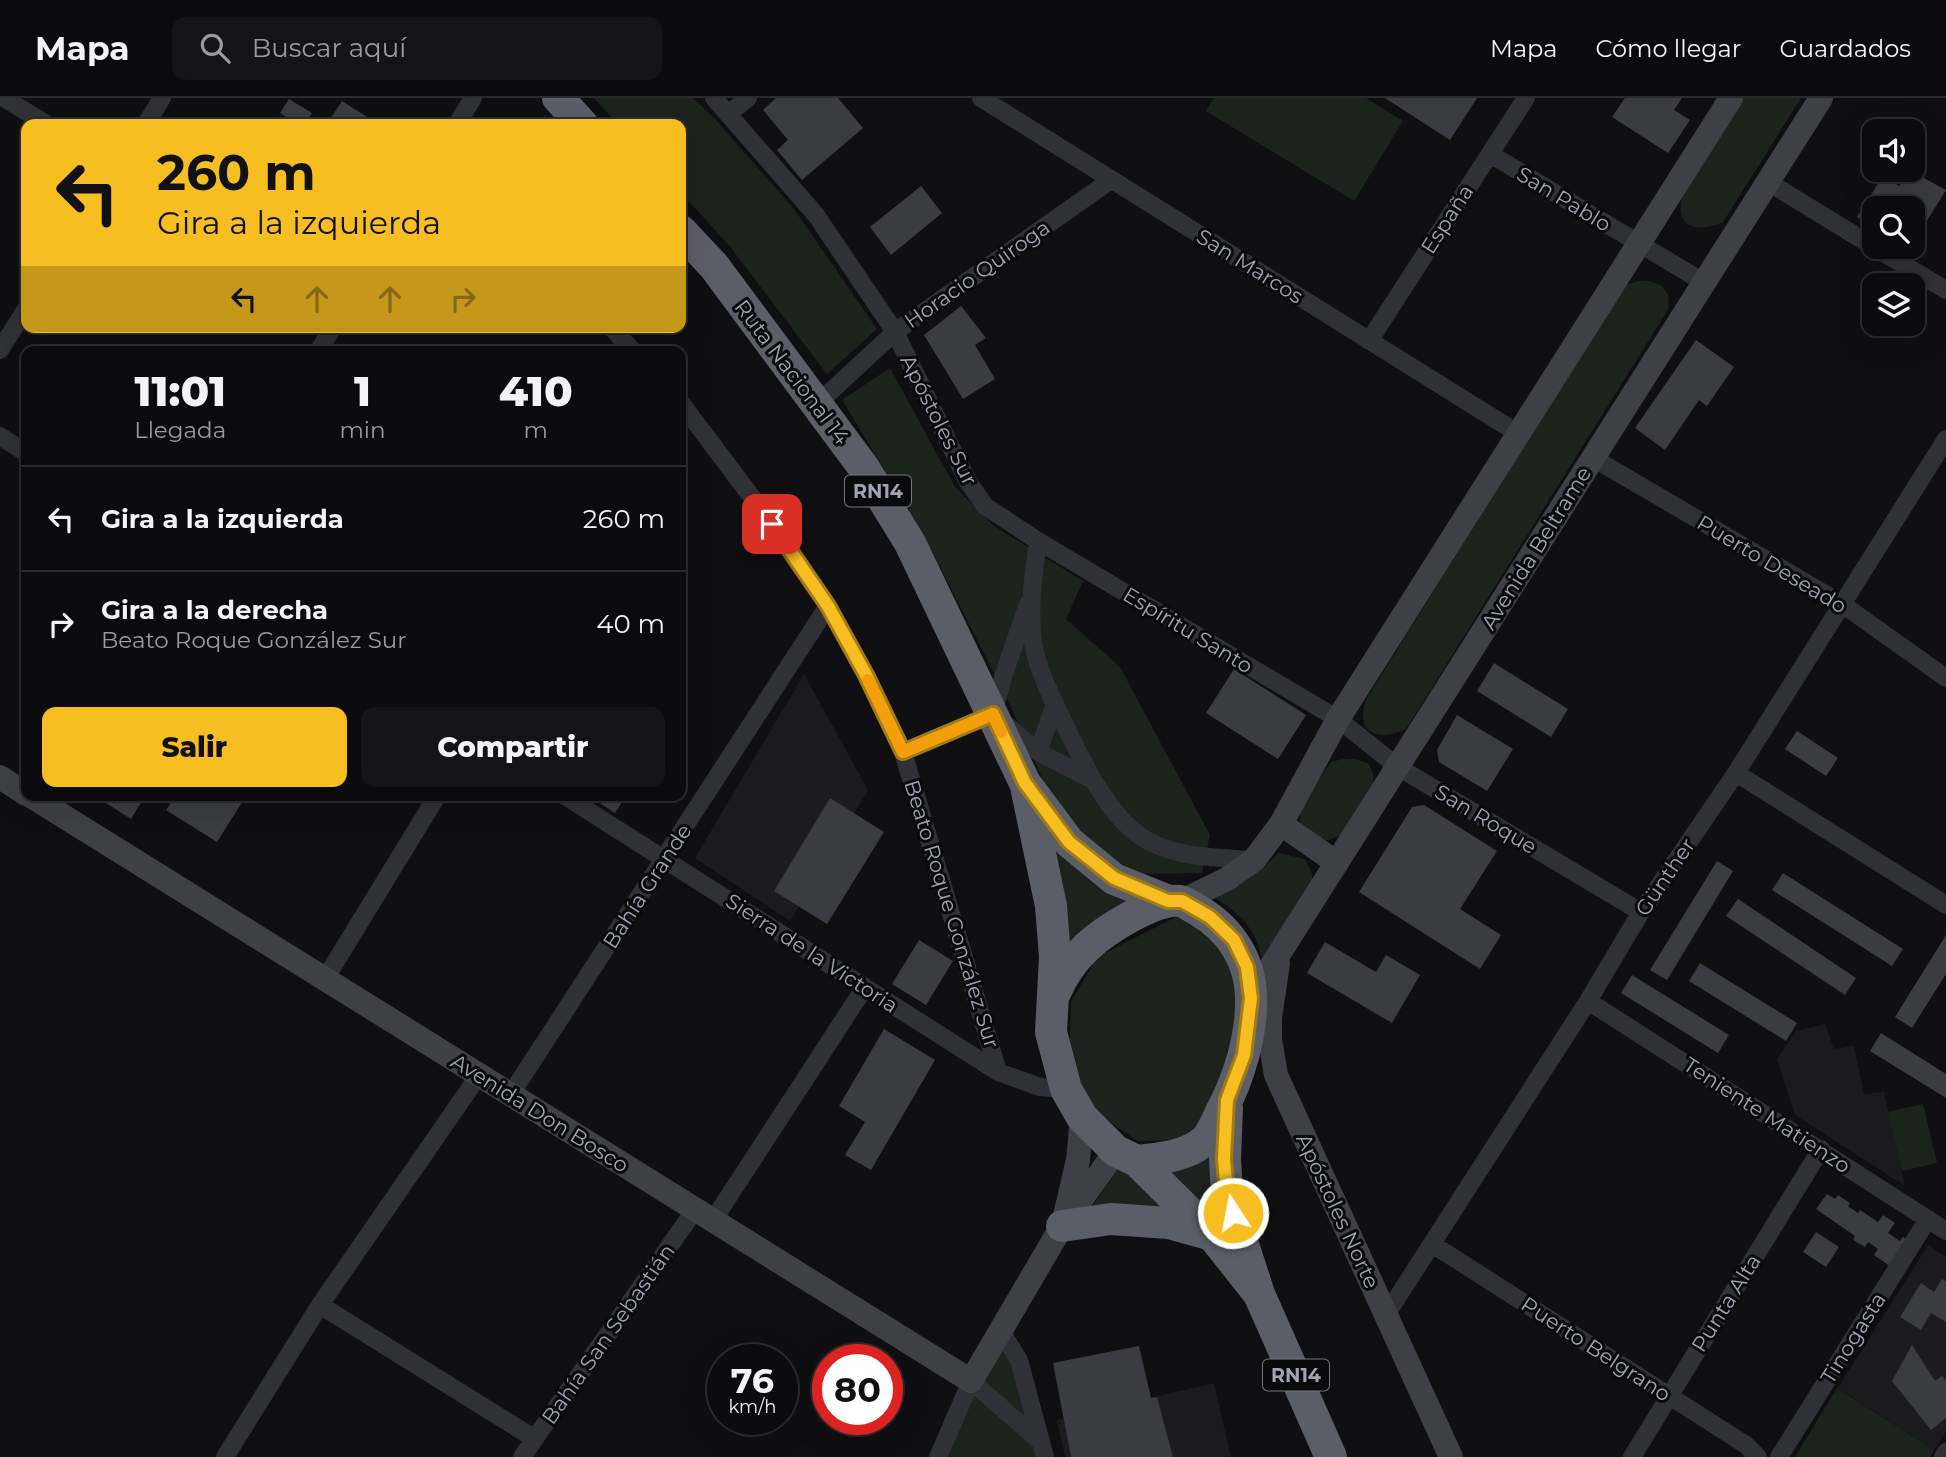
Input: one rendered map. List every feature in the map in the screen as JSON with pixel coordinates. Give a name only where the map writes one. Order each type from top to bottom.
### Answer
[{"type":"highway","points":[[558,98],[577,119]]},
{"type":"highway","name":"Ruta Nacional 14","points":[[686,236],[714,266],[864,468],[910,543],[1025,783],[1069,842],[1114,878],[1210,917],[1234,940],[1247,967],[1251,998],[1244,1055],[1227,1100],[1205,1142],[1174,1157],[1127,1156]]},
{"type":"highway","name":"Ruta Nacional 14","points":[[1025,783],[1051,906],[1055,957],[1051,1032],[1066,1089],[1083,1117],[1213,1236],[1259,1294]]},
{"type":"highway","name":"Ruta Nacional 14","points":[[1051,1002],[1064,972],[1081,951],[1110,928],[1141,911],[1175,901]]},
{"type":"highway","name":"Ruta Nacional 14","points":[[1227,1100],[1224,1159],[1227,1194],[1259,1294],[1331,1457]]},
{"type":"highway","points":[[1062,1226],[1111,1219],[1169,1223],[1213,1236]]},
{"type":"main road","points":[[1175,901],[1227,879],[1254,860],[1281,824],[1338,719],[1731,98]]},
{"type":"main road","name":"Avenida Beltrame","points":[[1251,998],[1821,98]]},
{"type":"main road","name":"Avenida Don Bosco","points":[[0,777],[21,789]]},
{"type":"main road","name":"Avenida Don Bosco","points":[[40,801],[511,1094],[703,1217],[971,1381]]},
{"type":"main road","points":[[1281,824],[1337,863]]},
{"type":"main road","name":"Apóstoles Norte","points":[[1279,955],[1270,1018],[1276,1075],[1451,1457]]},
{"type":"main road","points":[[1062,1226],[1078,1160],[1083,1117]]},
{"type":"main road","points":[[971,1381],[1062,1226],[1127,1156]]},
{"type":"street","points":[[4,98],[38,119]]},
{"type":"street","points":[[149,119],[162,98]]},
{"type":"street","points":[[460,119],[473,98]]},
{"type":"street","name":"Apóstoles Sur","points":[[713,98],[816,215],[895,332],[968,482],[985,506],[1038,541]]},
{"type":"street","points":[[729,114],[748,98]]},
{"type":"street","name":"San Marcos","points":[[981,98],[1519,434]]},
{"type":"street","name":"España","points":[[1369,341],[1526,98]]},
{"type":"street","name":"San Pablo","points":[[1490,154],[1705,283]]},
{"type":"street","name":"Horacio Quiroga","points":[[817,404],[895,332],[1111,180]]},
{"type":"street","points":[[1768,182],[1862,240]]},
{"type":"street","points":[[1894,259],[1946,290]]},
{"type":"street","points":[[0,350],[21,317]]},
{"type":"street","points":[[617,333],[628,346]]},
{"type":"street","name":"Beato Roque González Sur","points":[[686,415],[757,504],[828,606],[866,675],[903,752],[998,1072]]},
{"type":"street","points":[[0,436],[21,450]]},
{"type":"street","name":"Günther","points":[[1386,1315],[1588,1001],[1641,912],[1736,773],[1946,439]]},
{"type":"street","name":"Puerto Deseado","points":[[1593,458],[1842,604],[1946,678]]},
{"type":"street","points":[[1038,541],[1031,596],[1034,647],[1055,704],[1091,779],[1132,831],[1154,845],[1200,856],[1254,860]]},
{"type":"street","name":"Espíritu Santo","points":[[1038,541],[1338,719]]},
{"type":"street","points":[[993,714],[1031,596]]},
{"type":"street","name":"Bahía Grande","points":[[511,1094],[828,606]]},
{"type":"street","points":[[1038,752],[1055,704]]},
{"type":"street","points":[[903,752],[993,714]]},
{"type":"street","points":[[993,714],[1038,752],[1091,779]]},
{"type":"street","name":"San Roque","points":[[1338,719],[1398,767],[1641,912]]},
{"type":"street","points":[[1736,773],[1946,905]]},
{"type":"street","points":[[325,979],[433,801]]},
{"type":"street","name":"Sierra de la Victoria","points":[[573,801],[998,1072],[1040,1087],[1066,1089]]},
{"type":"street","name":"Bahía San Sebastián","points":[[522,1457],[703,1217],[864,987]]},
{"type":"street","name":"Teniente Matienzo","points":[[1588,1001],[1946,1231]]},
{"type":"street","points":[[225,1457],[320,1305],[479,1075]]},
{"type":"street","name":"Punta Alta","points":[[1632,1457],[1821,1149]]},
{"type":"street","name":"Tinogasta","points":[[1779,1457],[1928,1219]]},
{"type":"street","name":"Puerto Belgrano","points":[[1432,1244],[1746,1445],[1758,1457]]},
{"type":"street","points":[[320,1305],[536,1439]]},
{"type":"street","points":[[1000,1330],[1019,1360],[1043,1449]]},
{"type":"street","points":[[938,1457],[971,1381]]},
{"type":"street","name":"Avenida Don Bosco","points":[[971,1381],[1043,1449]]},
{"type":"street","points":[[1943,1457],[1946,1452]]},
{"type":"shaded area","points":[[594,98],[693,98],[794,209],[877,329],[827,374],[728,244],[686,198],[686,119],[613,119]]},
{"type":"shaded area","points":[[1214,98],[1366,98],[1403,121],[1354,201],[1206,111]]},
{"type":"shaded area","points":[[1743,98],[1801,98],[1723,222],[1694,227],[1683,219],[1681,212],[1685,190]]},
{"type":"shaded area","points":[[1649,281],[1662,286],[1668,295],[1669,308],[1406,729],[1385,735],[1370,731],[1363,719],[1367,698],[1625,285]]},
{"type":"shaded area","points":[[890,368],[955,487],[994,526],[1083,581],[1066,619],[1120,667],[1210,835],[1202,873],[1125,874],[1083,840],[1045,785],[1010,705],[923,533],[842,400]]},
{"type":"shaded area","points":[[804,674],[868,790],[790,921],[695,858]]},
{"type":"shaded area","points":[[1343,759],[1368,763],[1373,773],[1374,785],[1343,834],[1329,840],[1318,840],[1301,828],[1301,811],[1304,802],[1331,762]]},
{"type":"shaded area","points":[[1045,833],[1152,899],[1065,959]]},
{"type":"shaded area","points":[[1279,853],[1305,859],[1312,874],[1312,885],[1262,959],[1250,928],[1230,908],[1211,895],[1264,867]]},
{"type":"shaded area","points":[[1176,917],[1202,921],[1233,946],[1244,1000],[1227,1052],[1221,1096],[1208,1122],[1178,1140],[1138,1141],[1099,1115],[1069,1061],[1071,1002],[1097,957]]},
{"type":"shaded area","points":[[1825,1024],[1834,1049],[1854,1046],[1864,1094],[1884,1092],[1905,1186],[1795,1115],[1777,1059],[1796,1031]]},
{"type":"shaded area","points":[[1923,1104],[1937,1163],[1902,1171],[1888,1112]]},
{"type":"shaded area","points":[[1223,1140],[1220,1239],[1153,1168]]},
{"type":"shaded area","points":[[1123,1162],[1179,1213],[1087,1214]]},
{"type":"shaded area","points":[[1928,1245],[1946,1257],[1946,1432],[1934,1450],[1838,1388]]},
{"type":"shaded area","points":[[1000,1330],[1045,1457],[938,1457]]},
{"type":"shaded area","points":[[1214,1383],[1231,1457],[1065,1457],[1057,1420]]},
{"type":"shaded area","points":[[1837,1388],[1934,1450],[1930,1457],[1795,1457]]},
{"type":"building","points":[[776,98],[838,98],[863,128],[802,180],[777,150],[788,140],[763,110]]},
{"type":"building","points":[[1385,98],[1477,98],[1450,140]]},
{"type":"building","points":[[1625,98],[1682,98],[1674,110],[1690,120],[1668,153],[1612,117]]},
{"type":"building","points":[[289,99],[312,113],[308,119],[289,119],[280,113]]},
{"type":"building","points":[[342,101],[370,119],[330,119]]},
{"type":"building","points":[[1925,179],[1946,190],[1925,224],[1925,196],[1870,196],[1879,182],[1893,182],[1899,186],[1902,182],[1925,182]]},
{"type":"building","points":[[921,186],[942,213],[891,255],[870,227]]},
{"type":"building","points":[[961,306],[986,338],[975,345],[995,379],[963,399],[924,335]]},
{"type":"building","points":[[1696,340],[1734,367],[1707,406],[1699,400],[1665,450],[1635,428]]},
{"type":"building","points":[[1494,663],[1568,709],[1551,737],[1477,691]]},
{"type":"building","points":[[1234,669],[1306,715],[1278,759],[1206,713]]},
{"type":"building","points":[[1457,715],[1513,749],[1487,791],[1439,762],[1437,750]]},
{"type":"building","points":[[1797,731],[1838,758],[1826,776],[1785,749]]},
{"type":"building","points":[[830,798],[884,832],[827,924],[774,891]]},
{"type":"building","points":[[103,801],[142,801],[131,819]]},
{"type":"building","points":[[172,801],[243,801],[217,842],[166,810]]},
{"type":"building","points":[[597,801],[623,801],[615,813]]},
{"type":"building","points":[[1424,805],[1497,851],[1460,909],[1501,935],[1480,969],[1359,892],[1412,807]]},
{"type":"building","points":[[1717,861],[1733,871],[1667,980],[1650,970]]},
{"type":"building","points":[[1783,873],[1903,949],[1892,966],[1772,890]]},
{"type":"building","points":[[1738,899],[1856,978],[1845,995],[1726,916]]},
{"type":"building","points":[[1946,935],[1946,974],[1912,1028],[1895,1017]]},
{"type":"building","points":[[919,940],[953,961],[926,1005],[892,984]]},
{"type":"building","points":[[1325,942],[1376,972],[1386,955],[1420,975],[1392,1023],[1307,973]]},
{"type":"building","points":[[1700,963],[1797,1023],[1786,1041],[1689,981]]},
{"type":"building","points":[[1632,975],[1729,1035],[1718,1053],[1621,993]]},
{"type":"building","points":[[884,1029],[935,1060],[871,1170],[845,1155],[865,1122],[839,1106]]},
{"type":"building","points":[[1881,1033],[1946,1074],[1946,1098],[1870,1051]]},
{"type":"building","points":[[1827,1194],[1835,1199],[1838,1195],[1858,1213],[1860,1210],[1878,1222],[1883,1215],[1895,1223],[1888,1233],[1900,1241],[1903,1237],[1911,1242],[1894,1269],[1874,1255],[1878,1249],[1868,1242],[1865,1247],[1853,1240],[1855,1236],[1816,1209]]},
{"type":"building","points":[[1816,1232],[1839,1247],[1826,1267],[1803,1252]]},
{"type":"building","points":[[1942,1279],[1946,1281],[1946,1322],[1931,1313],[1921,1330],[1900,1317],[1921,1283],[1934,1292]]},
{"type":"building","points":[[1912,1345],[1935,1381],[1942,1376],[1946,1380],[1946,1418],[1931,1430],[1892,1381]]},
{"type":"building","points":[[1139,1346],[1151,1398],[1157,1397],[1173,1457],[1071,1457],[1053,1363]]},
{"type":"slow traffic","points":[[868,680],[903,752],[993,714],[1001,732]]},
{"type":"route","points":[[772,524],[828,606],[866,675],[903,752],[993,714],[1025,783],[1069,842],[1114,878],[1168,901],[1182,901],[1210,917],[1234,940],[1247,967],[1251,998],[1244,1055],[1227,1100],[1224,1159],[1227,1194],[1233,1213]]}]
